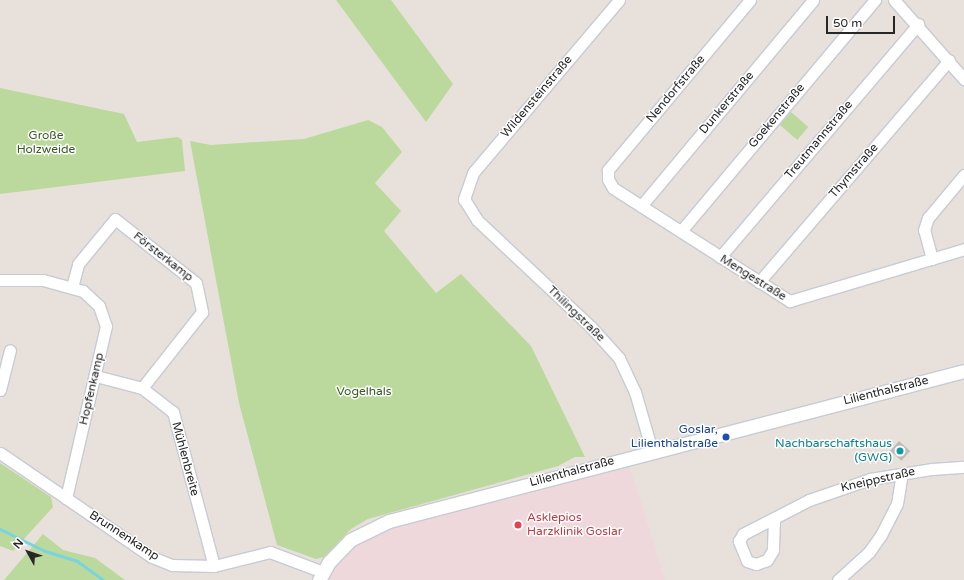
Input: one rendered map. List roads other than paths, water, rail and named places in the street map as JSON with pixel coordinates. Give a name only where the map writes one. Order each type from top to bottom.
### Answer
[{"type":"street","name":"Wildensteinstraße","points":[[464,199],[473,173],[619,0]]},
{"type":"street","name":"Nendorfstraße","points":[[608,180],[608,170],[750,0]]},
{"type":"street","name":"Dunkerstraße","points":[[640,206],[813,0]]},
{"type":"street","name":"Goekenstraße","points":[[680,231],[874,0]]},
{"type":"street","points":[[894,0],[918,24],[964,79]]},
{"type":"street","name":"Treutmannstraße","points":[[720,257],[918,24]]},
{"type":"street","name":"Thymstraße","points":[[759,282],[949,60]]},
{"type":"street","points":[[932,259],[924,230],[928,218],[964,175]]},
{"type":"street","name":"Mengestraße","points":[[608,180],[613,188],[640,206],[790,301],[964,249]]},
{"type":"street","name":"Thilingstraße","points":[[464,199],[477,220],[591,327],[619,358],[635,392],[652,451]]},
{"type":"street","name":"Försterkamp","points":[[72,287],[78,264],[115,219],[196,283],[202,312],[142,388]]},
{"type":"street","name":"Hopfenkamp","points":[[0,280],[43,280],[72,287],[95,300],[104,319],[105,334],[66,498]]},
{"type":"street","points":[[0,390],[10,350]]},
{"type":"street","name":"Lilienthalstraße","points":[[321,576],[350,540],[389,520],[964,371]]},
{"type":"street","name":"Mühlenbreite","points":[[96,376],[142,388],[173,412],[214,566]]},
{"type":"street","points":[[0,453],[66,498]]},
{"type":"street","name":"Kneippstraße","points":[[774,519],[809,500],[841,488],[902,474],[964,467]]},
{"type":"street","points":[[838,580],[869,552],[881,535],[897,504],[902,474]]},
{"type":"street","name":"Brunnenkamp","points":[[66,498],[162,561],[184,568],[214,566],[270,552],[321,576]]},
{"type":"waterway","points":[[0,529],[45,551],[77,561],[103,580]]},
{"type":"place","name":"Goslar, Lilienthalstraße","points":[[726,437]]},
{"type":"place","name":"Nachbarschaftshaus (GWG)","points":[[900,451]]},
{"type":"place","name":"Asklepios Harzklinik Goslar","points":[[518,525]]},
{"type":"park label","name":"Große Holzweide","points":[[46,143]]},
{"type":"park label","name":"Vogelhals","points":[[364,392]]}]
